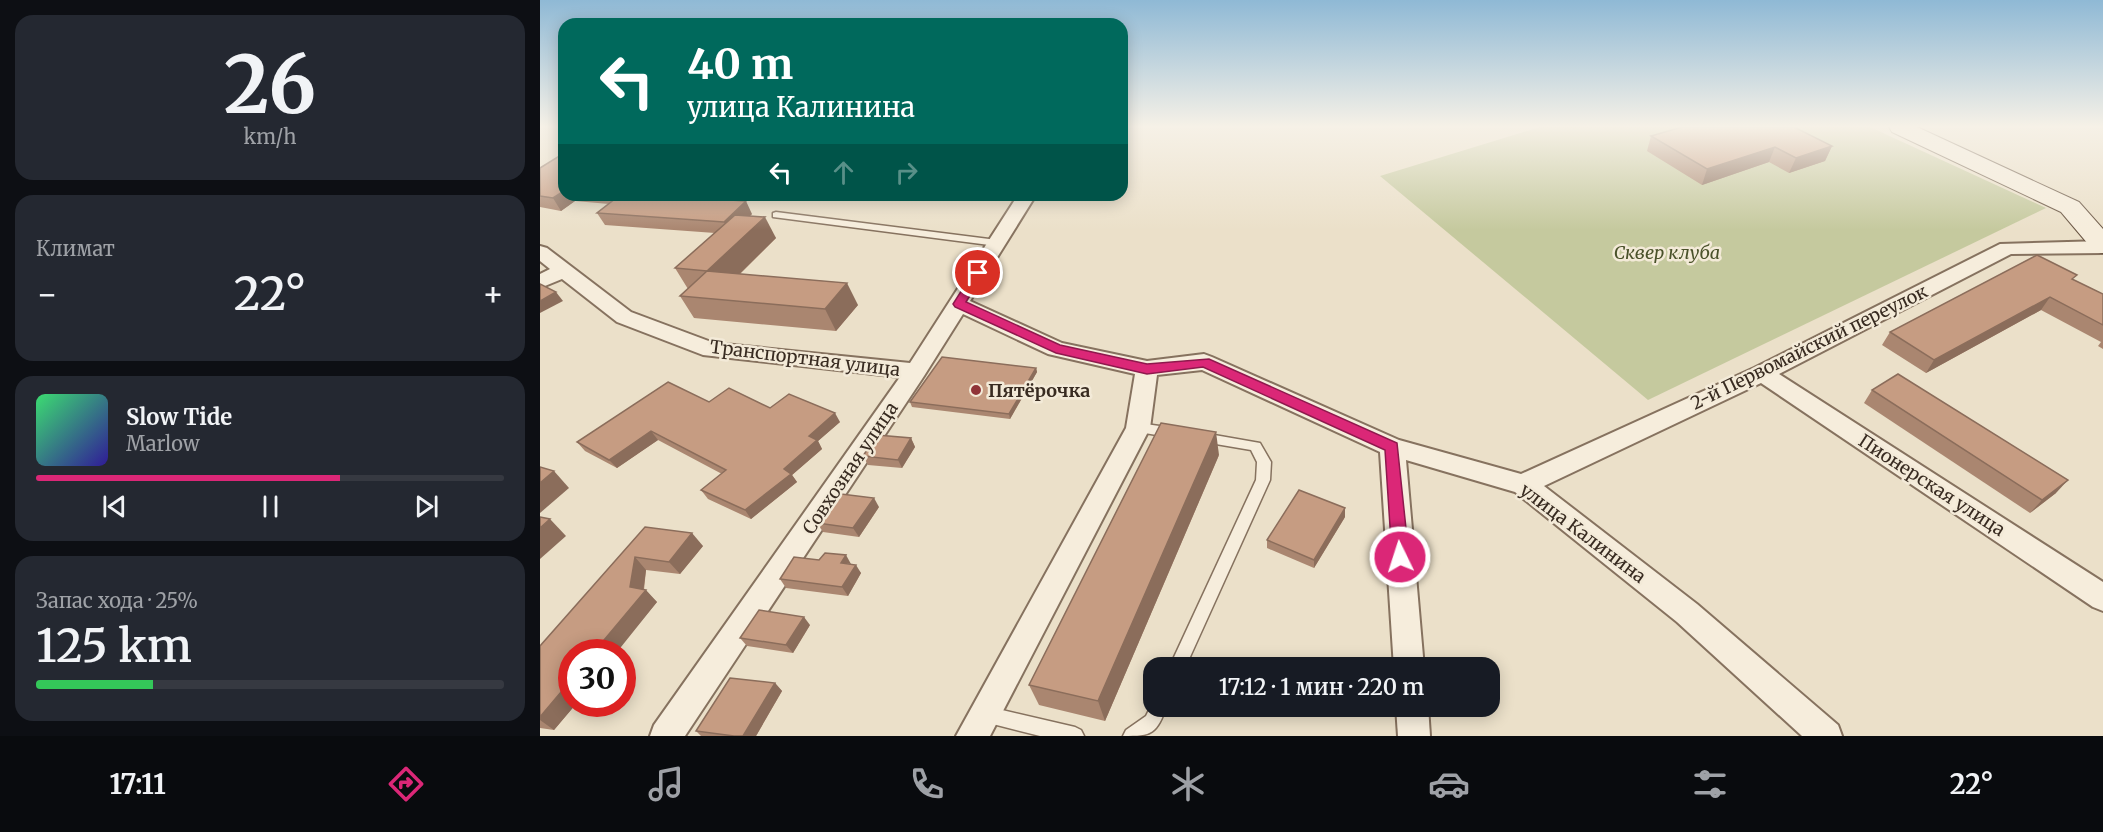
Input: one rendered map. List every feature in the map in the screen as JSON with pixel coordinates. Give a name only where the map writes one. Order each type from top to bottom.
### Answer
[{"type":"street","points":[[1973,161],[2070,207],[2100,238]]},
{"type":"street","name":"Совхозная улица","points":[[666,736],[916,371],[1023,201]]},
{"type":"street","name":"2-й Первомайский переулок","points":[[1523,484],[1762,373],[2007,248],[2100,238]]},
{"type":"street","name":"Транспортная улица","points":[[540,252],[624,317],[711,350],[916,371]]},
{"type":"street","points":[[540,282],[564,270]]},
{"type":"street","name":"улица Калинина","points":[[959,304],[1056,349],[1147,369],[1204,362],[1392,447],[1523,484],[1687,613],[1826,736]]},
{"type":"street","points":[[978,725],[1138,428],[1147,369]]},
{"type":"street","name":"Пионерская улица","points":[[1762,373],[2103,598]]},
{"type":"street","points":[[1392,447],[1408,657]]},
{"type":"street","points":[[1413,717],[1414,736]]},
{"type":"lane","points":[[776,215],[998,243]]},
{"type":"lane","points":[[1138,428],[1255,446],[1264,462],[1263,480],[1182,657]]},
{"type":"lane","points":[[1132,736],[1152,723],[1154,717]]},
{"type":"lane","points":[[978,725],[1075,736]]},
{"type":"green space","name":"Сквер клуба","points":[[1428,161],[1945,161],[2046,208],[1648,400],[1380,176]]},
{"type":"building","points":[[551,161],[558,161],[558,195],[553,198],[540,196],[540,168]]},
{"type":"building","points":[[1694,161],[1731,161],[1707,169]]},
{"type":"building","points":[[612,201],[746,201],[724,222],[597,213]]},
{"type":"building","points":[[735,215],[765,217],[707,271],[675,268]]},
{"type":"building","points":[[2037,255],[2077,275],[2072,279],[2103,294],[2103,325],[2050,297],[1934,360],[1890,332]]},
{"type":"building","points":[[707,271],[847,283],[825,309],[680,296]]},
{"type":"building","points":[[540,284],[556,292],[540,301]]},
{"type":"building","name":"Пятёрочка","points":[[942,357],[1036,368],[1009,414],[910,402]]},
{"type":"building","points":[[1898,374],[2068,480],[2042,500],[1872,390]]},
{"type":"building","points":[[668,382],[709,402],[729,388],[770,408],[789,394],[835,413],[809,436],[817,440],[784,469],[791,474],[745,510],[701,490],[726,470],[651,431],[609,460],[577,442]]},
{"type":"building","points":[[1161,423],[1216,432],[1098,701],[1029,685]]},
{"type":"building","points":[[877,435],[911,438],[898,460],[863,456]]},
{"type":"building","points":[[540,467],[554,471],[540,483]]},
{"type":"building","points":[[1299,490],[1345,508],[1314,560],[1267,540]]},
{"type":"building","points":[[841,494],[874,498],[853,528],[817,523],[835,498]]},
{"type":"building","points":[[540,517],[550,519],[540,528]]},
{"type":"building","points":[[645,527],[692,533],[669,562],[635,557],[630,587],[646,590],[605,639],[558,639],[558,696],[540,717],[540,646]]},
{"type":"building","points":[[825,553],[846,555],[841,563],[856,565],[842,587],[780,579],[794,557],[819,560]]},
{"type":"building","points":[[759,610],[804,617],[786,645],[740,638]]},
{"type":"building","points":[[730,678],[775,683],[743,736],[696,731]]},
{"type":"place","name":"Пятёрочка","points":[[976,390]]},
{"type":"route","points":[[978,273],[959,304],[1056,349],[1147,369],[1204,362],[1392,447],[1400,557]]}]
